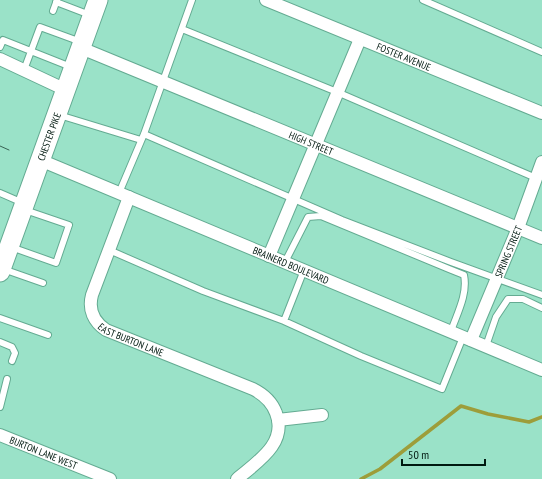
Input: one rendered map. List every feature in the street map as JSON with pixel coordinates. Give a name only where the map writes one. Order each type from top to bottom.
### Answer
[{"type":"main road","name":"CHESTER PIKE","points":[[3,262],[95,8]]},
{"type":"street","name":"FOSTER AVENUE","points":[[266,0],[542,113]]},
{"type":"street","points":[[269,256],[360,39]]},
{"type":"street","name":"HIGH STREET","points":[[82,46],[162,82],[542,238]]},
{"type":"street","points":[[0,59],[66,90]]},
{"type":"street","name":"BRAINERD BOULEVARD","points":[[40,160],[542,370]]},
{"type":"street","name":"SPRING STREET","points":[[467,338],[497,278],[518,228],[542,163]]},
{"type":"street","name":"EAST BURTON LANE","points":[[124,195],[109,250],[91,300],[91,311],[97,322],[106,330],[258,392],[271,403],[277,414],[278,420]]},
{"type":"street","points":[[237,479],[273,446],[279,431],[278,420],[322,415]]},
{"type":"street","name":"BURTON LANE WEST","points":[[0,435],[110,479]]},
{"type":"lane","points":[[124,195],[141,140],[192,0]]},
{"type":"lane","points":[[423,0],[542,52]]},
{"type":"lane","points":[[53,11],[56,1],[95,8]]},
{"type":"lane","points":[[24,70],[40,27],[82,46]]},
{"type":"lane","points":[[182,29],[337,92],[536,178]]},
{"type":"lane","points":[[0,47],[3,40],[74,68]]},
{"type":"lane","points":[[57,114],[141,140]]},
{"type":"lane","points":[[144,134],[350,222],[451,262],[542,295]]},
{"type":"lane","points":[[0,193],[24,207],[69,225],[56,263],[3,262]]},
{"type":"lane","points":[[285,262],[308,217],[320,216],[449,268],[464,275],[466,284],[462,303],[451,331]]},
{"type":"lane","points":[[109,250],[204,291],[284,321],[361,356],[442,389],[467,338]]},
{"type":"lane","points":[[3,262],[43,282]]},
{"type":"lane","points":[[284,321],[304,270]]},
{"type":"lane","points":[[486,346],[496,317],[508,299],[523,300],[542,308]]},
{"type":"lane","points":[[0,318],[48,335]]},
{"type":"lane","points":[[0,342],[12,347],[15,353],[12,360]]},
{"type":"lane","points":[[0,407],[7,379]]},
{"type":"waterway","points":[[361,479],[380,469],[461,406],[488,414],[529,422],[542,417]]},
{"type":"tram line","points":[[0,146],[9,150]]}]
